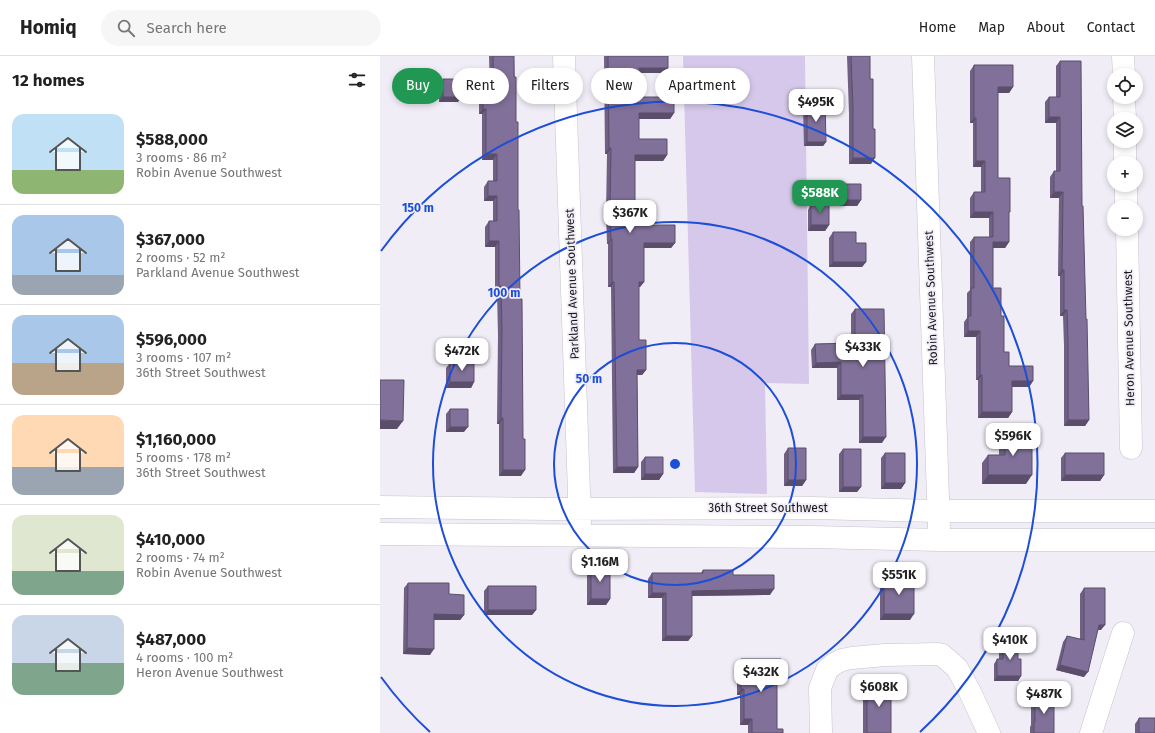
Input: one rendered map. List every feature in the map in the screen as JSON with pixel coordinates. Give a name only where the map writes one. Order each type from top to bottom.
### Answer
[{"type":"street","name":"Parkland Avenue Southwest","points":[[564,56],[581,535]]},
{"type":"street","name":"Robin Avenue Southwest","points":[[923,56],[939,540]]},
{"type":"street","points":[[1124,56],[1124,68]]},
{"type":"street","name":"Heron Avenue Southwest","points":[[1127,236],[1131,448]]},
{"type":"street","name":"36th Street Southwest","points":[[380,507],[811,508],[938,511],[1155,511]]},
{"type":"street","points":[[380,534],[812,537],[939,540],[1155,540]]},
{"type":"street","points":[[1091,733],[1123,633]]},
{"type":"street","points":[[821,733],[820,688],[826,670],[834,664],[842,660],[885,655],[938,654],[942,655],[957,668],[989,733]]},
{"type":"shaded area","points":[[683,56],[805,56],[809,384],[765,383],[767,494],[695,492],[684,104],[750,104],[750,68],[683,68]]},
{"type":"building","points":[[493,56],[514,56],[514,77],[516,77],[516,122],[518,122],[518,210],[520,299],[522,299],[523,439],[525,439],[525,470],[503,470],[503,418],[501,418],[502,330],[501,286],[499,286],[499,241],[489,241],[489,221],[497,221],[497,196],[488,196],[488,181],[497,181],[497,154],[486,154],[486,109],[483,109],[483,104],[509,104],[509,68],[493,68]]},
{"type":"building","points":[[608,56],[668,56],[668,68],[608,68]]},
{"type":"building","points":[[851,56],[870,56],[870,79],[873,79],[873,129],[875,129],[875,158],[853,158]]},
{"type":"building","points":[[1060,61],[1081,61],[1082,206],[1087,319],[1089,420],[1068,420],[1067,310],[1064,310],[1064,270],[1062,270],[1063,192],[1054,192],[1054,171],[1060,171],[1060,117],[1049,117],[1049,97],[1060,97]]},
{"type":"building","points":[[974,65],[1013,65],[1013,87],[998,87],[998,178],[1010,178],[1010,212],[1009,242],[993,242],[993,288],[1001,288],[1001,316],[1004,316],[1004,352],[1009,352],[1009,366],[1033,366],[1033,381],[1012,381],[1012,412],[982,412],[980,331],[968,331],[968,316],[971,316],[971,288],[974,288],[974,237],[993,237],[993,212],[974,212],[974,192],[985,192],[985,161],[976,161]]},
{"type":"building","points":[[444,79],[452,79],[452,97],[444,97]]},
{"type":"building","points":[[647,97],[655,97],[655,104],[674,104],[674,113],[639,113],[639,139],[667,139],[667,155],[635,155],[635,207],[642,207],[642,225],[675,225],[675,243],[644,243],[644,282],[639,282],[639,340],[646,340],[646,370],[637,370],[638,467],[617,467],[614,282],[612,282],[610,208],[611,148],[609,148],[609,104],[647,104]]},
{"type":"building","points":[[807,103],[825,103],[826,142],[807,142]]},
{"type":"building","points":[[839,184],[861,184],[861,200],[839,200]]},
{"type":"building","points":[[811,204],[829,204],[829,225],[811,225]]},
{"type":"building","points":[[833,232],[856,232],[856,243],[866,243],[866,262],[833,262]]},
{"type":"building","points":[[855,309],[884,309],[886,437],[863,437],[863,395],[841,395],[841,362],[816,363],[815,344],[855,343]]},
{"type":"building","points":[[450,363],[474,363],[474,382],[450,382]]},
{"type":"building","points":[[380,380],[404,380],[403,421],[380,420]]},
{"type":"building","points":[[450,409],[468,409],[468,427],[450,427]]},
{"type":"building","points":[[1005,435],[1032,435],[1032,475],[988,475],[988,455],[1005,455]]},
{"type":"building","points":[[788,448],[806,448],[806,480],[788,480]]},
{"type":"building","points":[[843,449],[861,449],[861,487],[843,487]]},
{"type":"building","points":[[885,453],[905,453],[905,483],[885,483]]},
{"type":"building","points":[[1065,453],[1104,453],[1104,475],[1065,475]]},
{"type":"building","points":[[645,457],[663,457],[663,474],[645,474]]},
{"type":"building","points":[[591,567],[610,567],[610,599],[591,599]]},
{"type":"building","points":[[703,570],[733,570],[733,575],[774,575],[774,589],[692,591],[692,636],[666,636],[666,593],[652,593],[652,573],[703,573]]},
{"type":"building","points":[[884,577],[914,577],[914,614],[884,614]]},
{"type":"building","points":[[408,583],[449,583],[449,594],[464,595],[464,615],[434,614],[434,649],[407,648]]},
{"type":"building","points":[[488,586],[536,586],[536,610],[488,610]]},
{"type":"building","points":[[1084,588],[1105,588],[1105,625],[1099,625],[1088,672],[1060,665],[1067,636],[1084,640]]},
{"type":"building","points":[[1003,642],[1018,642],[1018,659],[1021,659],[1021,676],[997,676],[997,659],[1003,659]]},
{"type":"building","points":[[741,659],[781,659],[781,679],[777,679],[777,729],[783,729],[783,733],[752,733],[752,719],[744,719],[744,689],[741,689]]},
{"type":"building","points":[[867,684],[891,684],[891,733],[867,733]]},
{"type":"building","points":[[1035,697],[1054,697],[1054,733],[1034,733]]},
{"type":"building","points":[[1139,718],[1155,718],[1155,733],[1139,733]]}]
